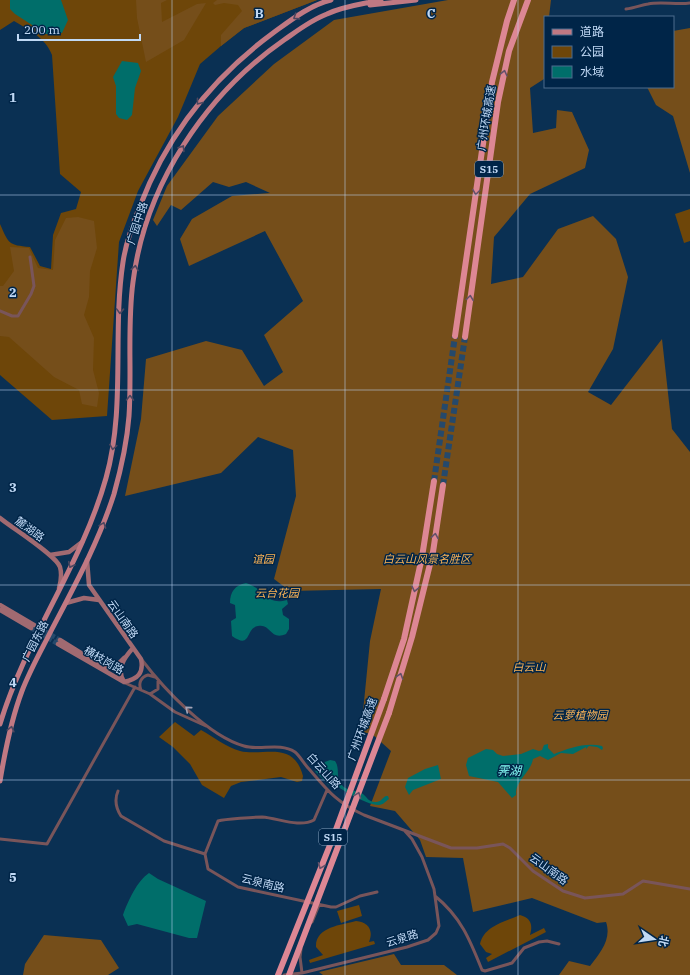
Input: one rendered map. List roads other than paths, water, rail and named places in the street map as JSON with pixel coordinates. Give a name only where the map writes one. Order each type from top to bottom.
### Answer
[{"type":"highway","name":"广州环城高速","points":[[455,336],[492,82],[498,52],[514,1]]},
{"type":"highway","name":"广州环城高速","points":[[465,337],[498,102],[509,51],[527,2]]},
{"type":"highway","name":"广州环城高速","points":[[278,975],[334,835],[404,639],[422,557],[434,481]]},
{"type":"highway","name":"广州环城高速","points":[[289,975],[389,713],[412,637],[433,552],[443,485]]},
{"type":"main road","name":"广园中路","points":[[82,542],[98,503],[112,454],[117,415],[120,300],[124,261],[129,236],[149,183],[164,153],[180,128],[220,77],[251,49],[290,21],[309,9],[331,0]]},
{"type":"main road","name":"广园中路","points":[[87,560],[110,506],[125,448],[129,416],[131,310],[134,269],[145,227],[162,184],[180,151],[202,119],[223,93],[247,69],[274,47],[312,21],[328,13],[381,0]]},
{"type":"main road","points":[[353,6],[416,0]]},
{"type":"main road","name":"麓湖路","points":[[0,518],[50,555],[60,565],[62,575],[59,588]]},
{"type":"main road","name":"麓湖路","points":[[50,555],[69,552],[82,542]]},
{"type":"main road","name":"广园东路","points":[[0,724],[21,668],[82,542]]},
{"type":"main road","name":"广园东路","points":[[0,781],[9,735],[22,692],[87,560]]},
{"type":"main road","name":"云山南路","points":[[87,560],[88,585],[141,659]]},
{"type":"main road","points":[[66,603],[84,598],[99,600]]},
{"type":"main road","points":[[0,604],[32,626],[0,610]]},
{"type":"main road","name":"横枝岗路","points":[[124,682],[59,642],[106,668],[116,667],[133,648]]},
{"type":"main road","points":[[124,658],[120,673],[124,682],[136,679],[140,675],[142,667],[141,659]]},
{"type":"street","points":[[626,9],[639,8],[648,4],[690,3]]},
{"type":"street","points":[[0,311],[12,316],[18,316],[31,294],[34,286],[30,257]]},
{"type":"street","points":[[141,659],[156,678],[180,702],[209,727]]},
{"type":"street","points":[[150,694],[158,689],[159,683],[156,678],[148,675],[142,678],[140,684],[141,690],[150,694],[175,712],[209,727]]},
{"type":"street","name":"横枝岗路","points":[[124,682],[141,690]]},
{"type":"street","points":[[0,839],[47,844],[135,687]]},
{"type":"street","name":"白云山路","points":[[209,727],[242,746],[274,746],[296,752],[326,790],[351,809],[403,829]]},
{"type":"street","points":[[118,791],[116,803],[117,810],[121,816],[164,841],[205,854],[218,821],[260,817],[279,821],[309,823],[314,820],[326,790]]},
{"type":"street","name":"云山南路","points":[[403,829],[451,848],[477,848],[502,844],[510,848],[533,871],[563,891],[585,898],[623,894],[643,881],[690,889]]},
{"type":"street","name":"云泉路","points":[[284,975],[302,973],[407,947],[428,940],[436,933],[439,926],[435,895],[422,857],[412,839],[403,829]]},
{"type":"street","name":"云泉南路","points":[[205,854],[208,869],[231,884],[319,905],[336,908],[360,896],[377,892]]},
{"type":"street","points":[[435,895],[461,922],[469,936],[482,970],[512,963],[524,948],[539,942],[547,941],[559,944]]},
{"type":"street","points":[[302,973],[300,957],[301,949],[319,905]]},
{"type":"water","points":[[10,0],[61,0],[68,20],[62,33],[46,34],[15,14],[10,9]]},
{"type":"water","points":[[122,61],[138,63],[141,71],[135,88],[132,115],[127,120],[119,118],[116,114],[116,86],[113,77]]},
{"type":"water","points":[[246,583],[252,585],[269,599],[274,601],[287,600],[288,604],[282,609],[283,615],[289,619],[289,629],[286,634],[281,636],[277,635],[266,627],[258,626],[251,630],[246,640],[238,640],[232,636],[231,621],[236,618],[235,605],[230,603],[232,592],[239,585]]},
{"type":"water","name":"霁湖","points":[[548,744],[548,748],[554,754],[584,745],[596,745],[602,746],[603,748],[602,750],[597,747],[589,746],[586,749],[586,747],[573,754],[561,753],[548,760],[540,756],[533,759],[532,764],[518,785],[516,795],[512,798],[498,782],[469,776],[466,765],[468,758],[486,749],[493,750],[497,754],[503,756],[521,754],[533,749],[539,751],[542,750],[544,745]]},
{"type":"water","points":[[330,760],[335,761],[339,780],[347,789],[360,792],[373,802],[379,801],[386,796],[388,796],[389,799],[382,804],[374,805],[353,796],[332,781],[329,785],[315,771],[319,770],[325,762]]},
{"type":"water","points":[[438,765],[441,779],[413,790],[409,795],[405,787],[408,778],[425,769]]},
{"type":"water","points":[[149,873],[158,879],[206,901],[197,938],[189,938],[137,924],[128,926],[123,915],[137,886]]},
{"type":"tunnel","points":[[434,481],[455,336]]},
{"type":"tunnel","points":[[443,485],[465,337]]},
{"type":"tunnel","points":[[34,625],[60,640]]},
{"type":"tunnel","points":[[31,628],[58,644]]},
{"type":"park label","name":"谊园","points":[[263,559]]},
{"type":"park label","name":"白云山风景名胜区","points":[[427,559]]},
{"type":"park label","name":"云台花园","points":[[277,593]]},
{"type":"park label","name":"白云山","points":[[529,667]]},
{"type":"park label","name":"云萝植物园","points":[[580,715]]}]
